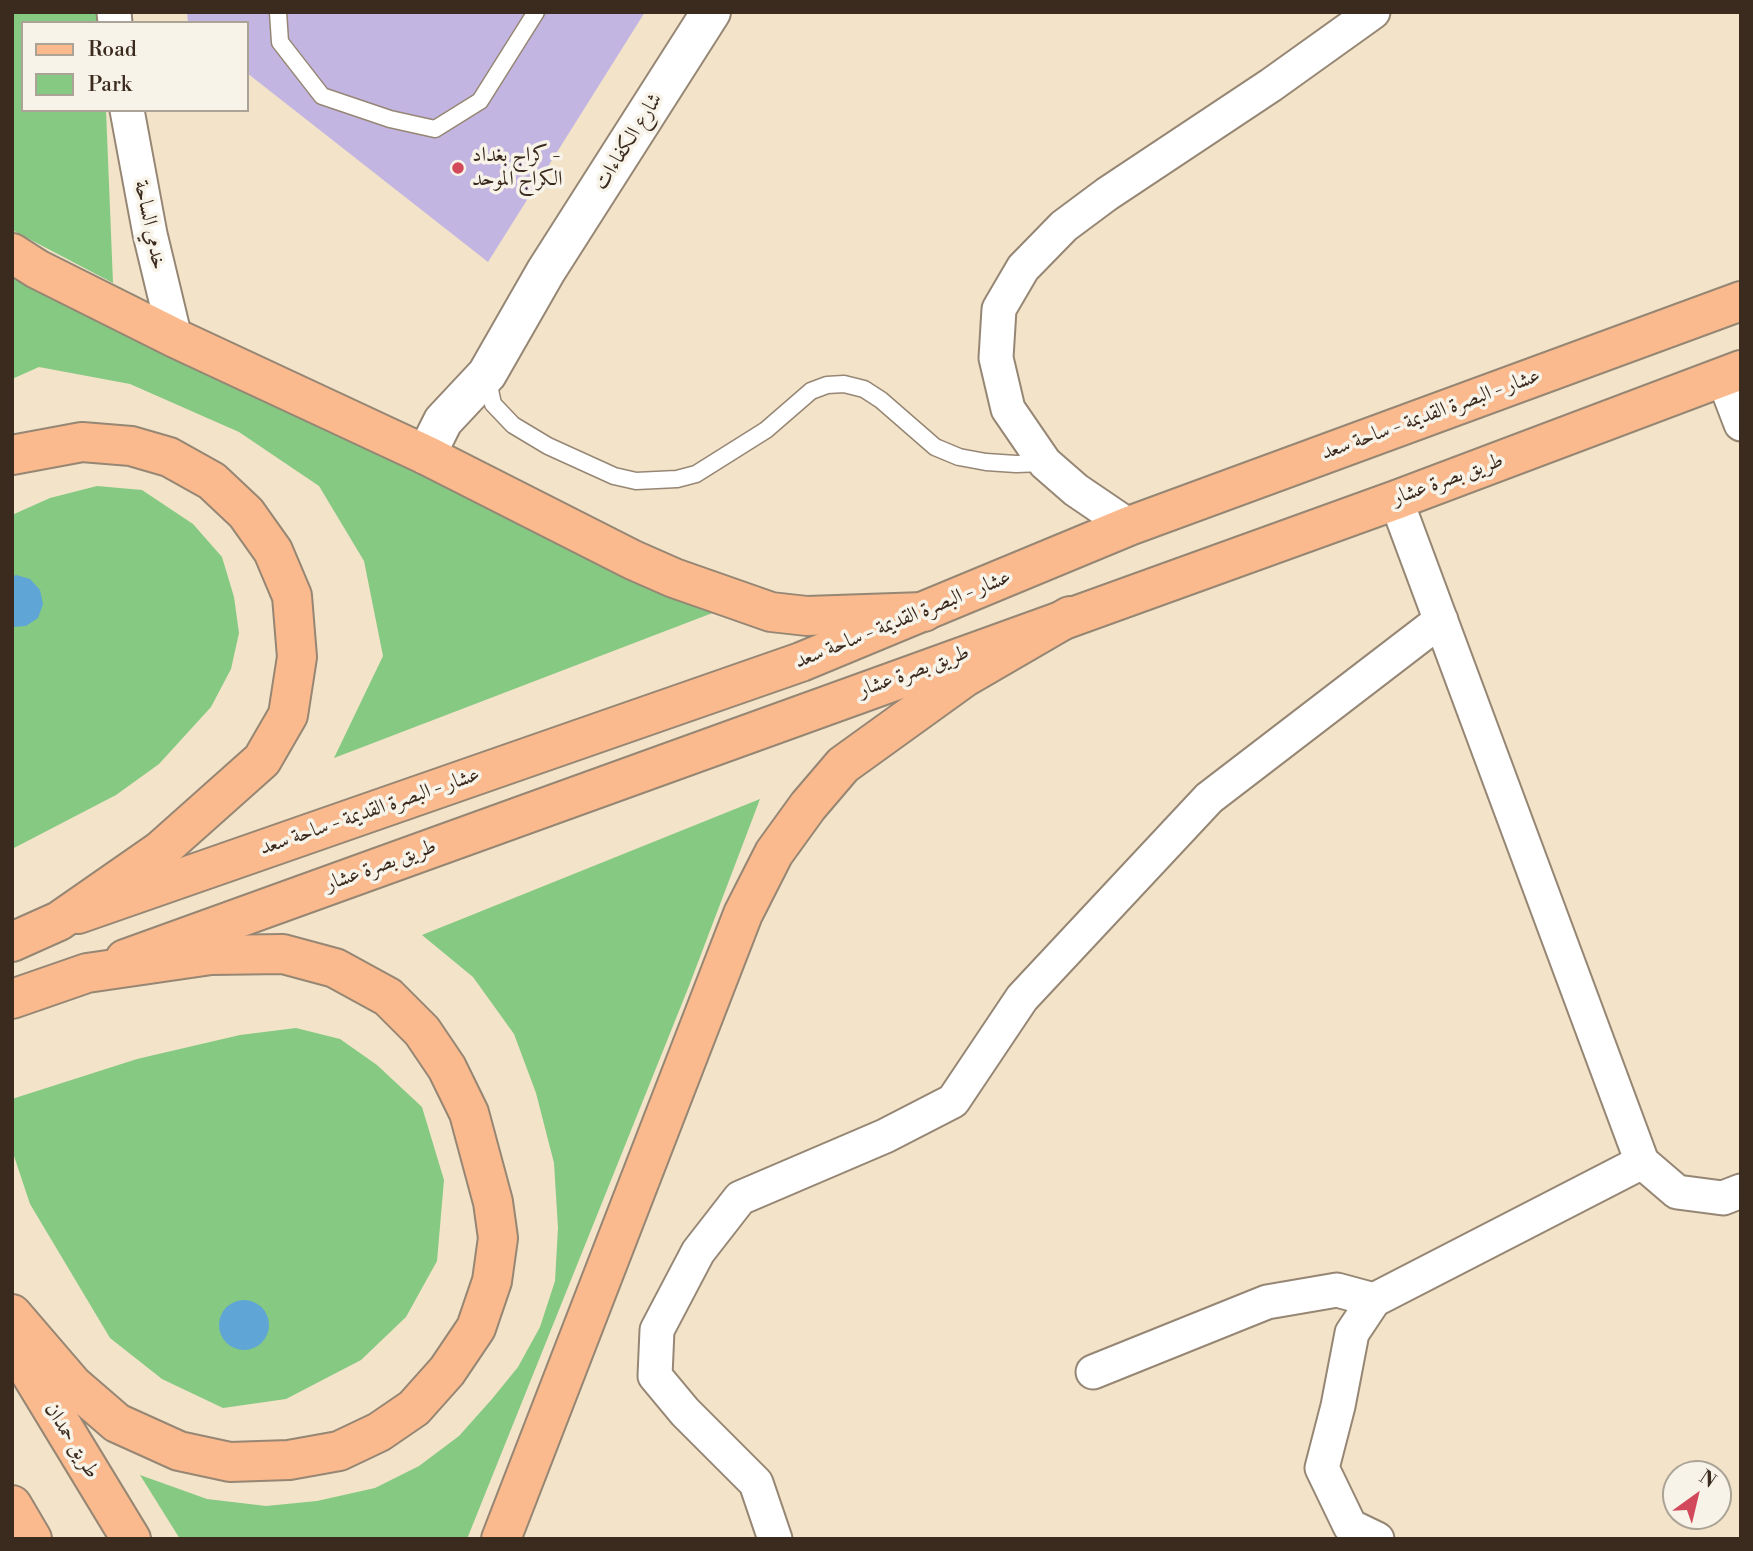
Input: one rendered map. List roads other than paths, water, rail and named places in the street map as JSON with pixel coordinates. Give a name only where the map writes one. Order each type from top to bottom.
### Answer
[{"type":"main road","points":[[12,253],[37,269],[175,338],[426,454],[633,560],[723,596],[771,612],[807,616],[924,612]]},
{"type":"main road","name":"عشار - البصرة القديمة - ساحة سعد","points":[[59,921],[801,662],[1129,526],[1741,301]]},
{"type":"main road","name":"طريق بصرة عشار","points":[[87,973],[1396,500],[1732,373]]},
{"type":"main road","points":[[12,454],[82,442],[131,446],[169,457],[212,481],[246,513],[273,551],[292,596],[298,657],[288,715],[262,760],[161,850],[59,921],[12,943]]},
{"type":"main road","points":[[500,1539],[743,914],[774,853],[808,806],[843,765],[965,677],[1070,616]]},
{"type":"main road","points":[[12,1314],[73,1385],[117,1423],[179,1451],[230,1462],[289,1460],[339,1451],[379,1432],[414,1408],[447,1371],[476,1328],[492,1281],[498,1238],[493,1202],[469,1113],[447,1068],[422,1031],[388,997],[335,968],[283,954],[211,955],[87,973],[24,995]]},
{"type":"main road","name":"طريق حمدان","points":[[12,1343],[131,1539]]},
{"type":"main road","points":[[12,1505],[32,1539]]},
{"type":"street","name":"شارع الكفاءات","points":[[426,454],[443,421],[487,374],[546,271],[711,12]]},
{"type":"street","points":[[1129,526],[1076,491],[1045,463],[1008,409],[996,358],[999,309],[1023,268],[1064,226],[1373,12]]},
{"type":"street","name":"خدمي الساحة","points":[[127,112],[150,234],[175,338]]},
{"type":"street","points":[[1732,373],[1741,424]]},
{"type":"street","points":[[1396,500],[1642,1162],[1677,1192],[1723,1198],[1741,1191]]},
{"type":"street","points":[[775,1539],[756,1483],[685,1412],[655,1376],[657,1330],[698,1252],[740,1198],[885,1136],[953,1101],[1022,998],[1209,798],[1440,620]]},
{"type":"street","points":[[1377,1539],[1350,1526],[1322,1468],[1338,1406],[1352,1333],[1374,1300],[1642,1162]]},
{"type":"street","points":[[1093,1372],[1267,1303],[1337,1290],[1374,1300]]},
{"type":"lane","points":[[278,12],[280,42],[322,96],[390,119],[435,129],[480,101],[536,12]]},
{"type":"lane","points":[[487,374],[494,404],[513,425],[548,446],[614,476],[636,481],[696,474],[766,430],[811,391],[827,384],[844,384],[864,389],[881,400],[935,447],[959,457],[1016,464],[1045,463]]},
{"type":"water","points":[[16,575],[30,579],[40,590],[43,604],[38,618],[26,626],[12,627],[12,577]]},
{"type":"water","points":[[234,1301],[254,1301],[268,1315],[268,1335],[254,1349],[234,1349],[220,1335],[220,1315]]},
{"type":"place","name":"كراج بغداد - الكراج الموحد","points":[[458,168]]}]
